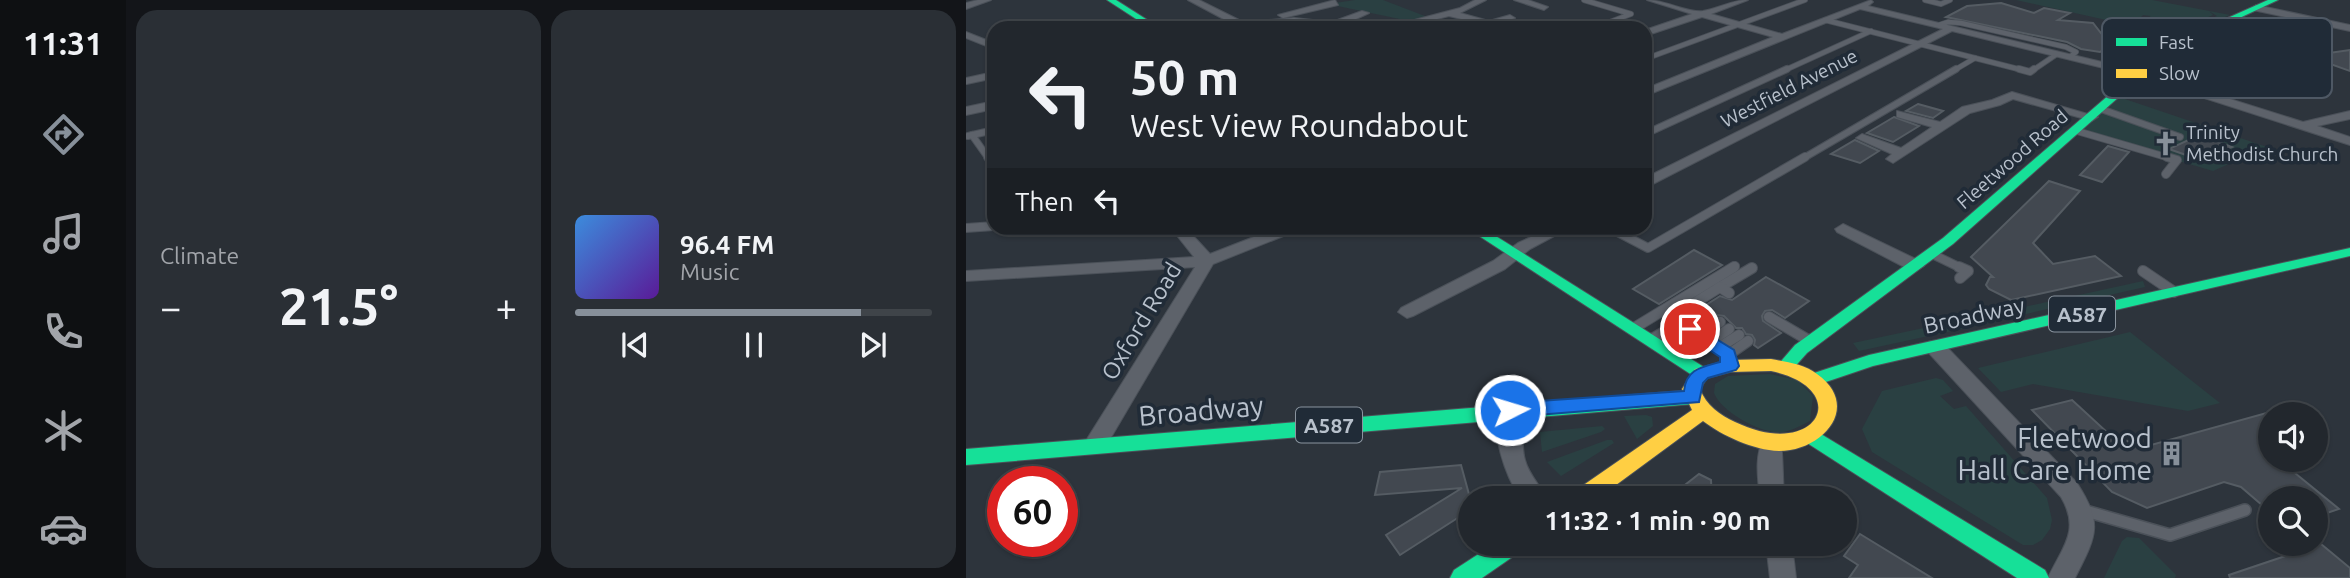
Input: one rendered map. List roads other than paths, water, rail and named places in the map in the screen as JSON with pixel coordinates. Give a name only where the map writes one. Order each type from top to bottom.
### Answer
[{"type":"street","points":[[966,6],[987,0]]},
{"type":"street","points":[[1111,0],[1145,21]]},
{"type":"street","points":[[1192,0],[1234,21]]},
{"type":"street","points":[[1417,21],[1473,7],[1482,0]]},
{"type":"street","points":[[1518,0],[1540,6],[1553,0]]},
{"type":"street","points":[[1651,0],[1783,37]]},
{"type":"street","points":[[1652,31],[1744,0]]},
{"type":"street","points":[[1652,90],[1874,0]]},
{"type":"street","name":"Fleetwood Road","points":[[2234,18],[2274,0]]},
{"type":"street","points":[[1271,21],[1300,17],[1335,3]]},
{"type":"street","points":[[1859,6],[2102,65]]},
{"type":"street","points":[[2256,8],[2303,18]]},
{"type":"street","points":[[1351,21],[1365,13]]},
{"type":"street","points":[[1449,13],[1473,21]]},
{"type":"street","points":[[1266,19],[1300,17],[1316,21]]},
{"type":"street","points":[[1502,21],[1510,18]]},
{"type":"street","points":[[2332,24],[2350,28]]},
{"type":"street","name":"Westfield Avenue","points":[[1652,180],[1921,44],[1946,27]]},
{"type":"street","points":[[966,35],[987,43]]},
{"type":"street","points":[[1862,138],[1898,156],[1966,110],[1996,103],[2012,95],[2097,113]]},
{"type":"street","name":"Fleetwood Road","points":[[1785,367],[1812,342],[1932,254],[2114,98]]},
{"type":"street","points":[[2215,98],[2350,141]]},
{"type":"street","points":[[966,111],[987,106]]},
{"type":"street","points":[[1901,114],[1941,126]]},
{"type":"street","points":[[2302,126],[2350,115]]},
{"type":"street","points":[[1843,229],[1916,267]]},
{"type":"street","name":"Oxford Road","points":[[1095,445],[1207,261],[1184,235]]},
{"type":"street","points":[[966,276],[1207,261],[1272,235]]},
{"type":"street","points":[[1485,235],[1702,373]]},
{"type":"street","points":[[1408,312],[1499,265],[1548,235]]},
{"type":"street","name":"Broadway","points":[[1814,380],[1869,361],[2350,252]]},
{"type":"street","points":[[1935,347],[2068,490],[2081,509],[2082,530],[2061,578]]},
{"type":"street","points":[[1729,360],[1785,367],[1814,380],[1823,389],[1829,407],[1825,419],[1811,436],[1797,442],[1772,444],[1746,438],[1704,411],[1693,397],[1694,382],[1702,373],[1729,360]]},
{"type":"street","name":"Broadway","points":[[966,457],[1693,397]]},
{"type":"street","points":[[1510,410],[1509,438],[1514,467],[1526,486]]},
{"type":"street","points":[[1598,486],[1704,411]]},
{"type":"street","points":[[1811,436],[2037,578]]},
{"type":"street","points":[[1771,486],[1769,466],[1772,444]]},
{"type":"street","points":[[1462,578],[1495,556]]},
{"type":"street","points":[[1780,556],[1783,578]]},
{"type":"lane","points":[[1584,0],[1631,14],[1614,21]]},
{"type":"lane","points":[[1652,56],[1805,0]]},
{"type":"lane","points":[[1924,0],[1941,4],[1950,0]]},
{"type":"lane","points":[[1825,20],[2030,72],[2057,54]]},
{"type":"lane","points":[[1946,27],[1948,22],[1961,23],[2066,47],[2076,52],[2070,57]]},
{"type":"lane","points":[[1652,131],[1871,32]]},
{"type":"lane","points":[[1623,235],[1648,248],[1975,58]]},
{"type":"lane","points":[[966,81],[987,76]]},
{"type":"lane","points":[[2097,113],[2180,137]]},
{"type":"lane","points":[[2077,131],[2177,160],[2166,174]]},
{"type":"lane","points":[[987,132],[969,136],[987,158]]},
{"type":"lane","points":[[966,228],[987,226]]},
{"type":"lane","points":[[1932,254],[1968,271],[1960,278]]},
{"type":"lane","points":[[1634,328],[1735,265]]},
{"type":"lane","points":[[1748,341],[1729,360],[1714,345],[1672,317],[1727,293],[1752,268]]},
{"type":"lane","points":[[2143,271],[2175,293]]},
{"type":"lane","points":[[1686,326],[1701,310]]},
{"type":"lane","points":[[1652,340],[1710,316]]},
{"type":"lane","points":[[1772,322],[1812,342]]},
{"type":"lane","points":[[1700,335],[1729,329],[1714,345]]},
{"type":"lane","points":[[2081,509],[2170,535],[2245,510]]},
{"type":"place","name":"Trinity Methodist Church","points":[[2166,143]]},
{"type":"place","name":"Fleetwood Hall Care Home","points":[[2172,453]]}]
